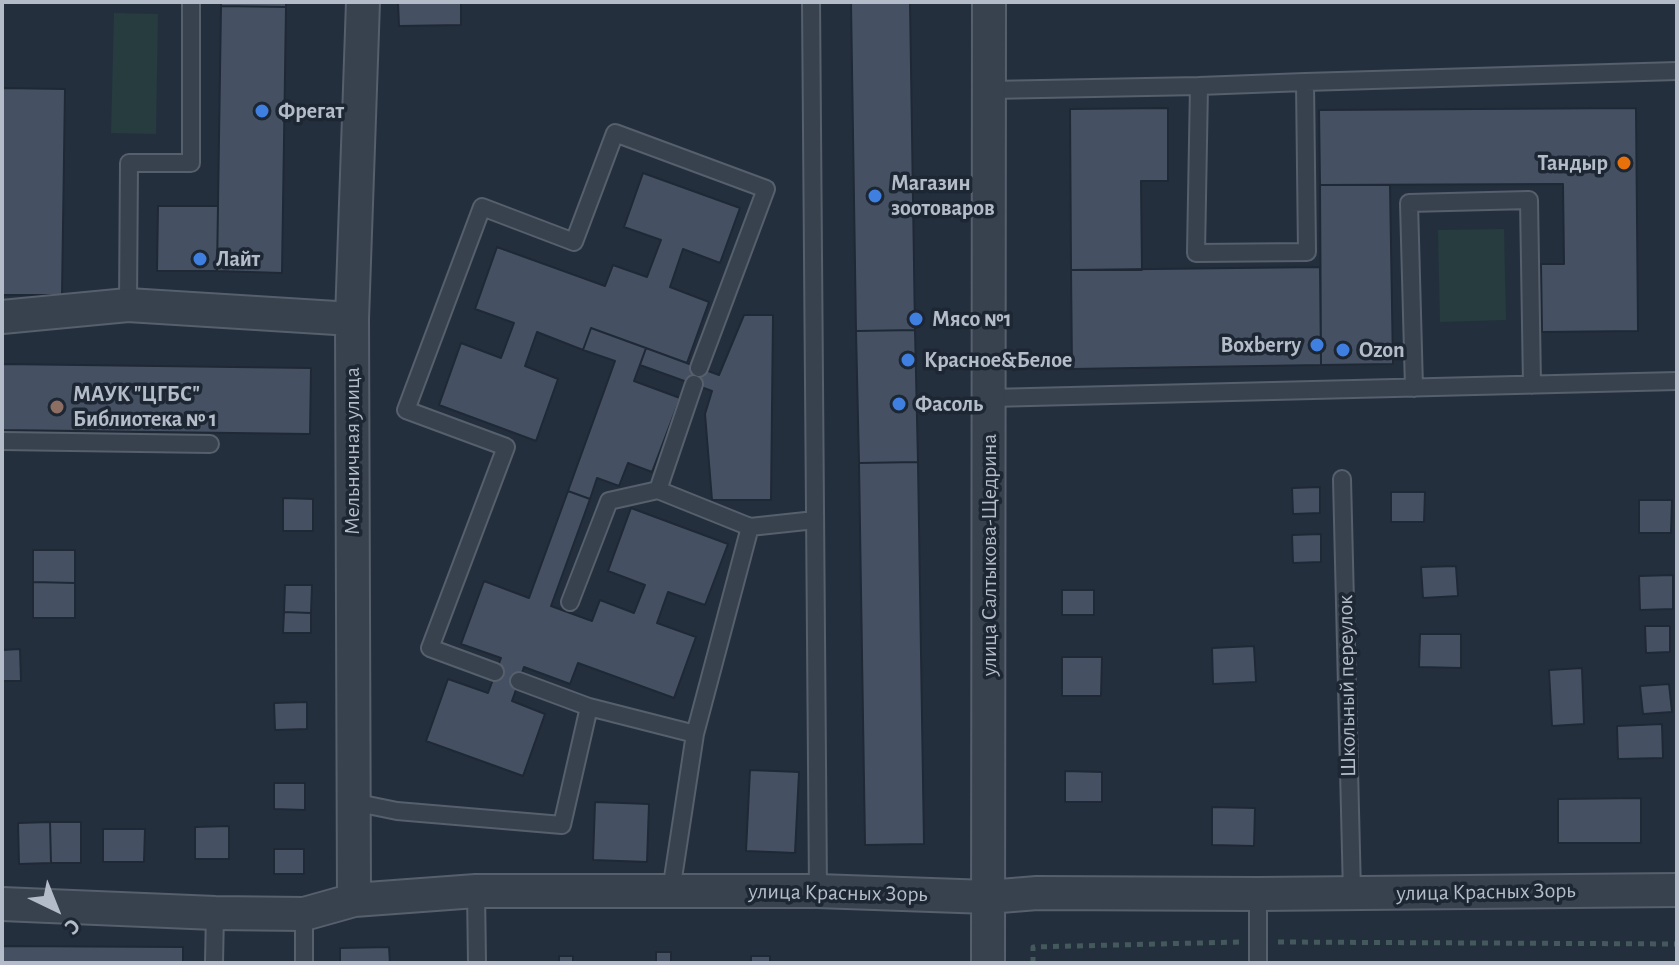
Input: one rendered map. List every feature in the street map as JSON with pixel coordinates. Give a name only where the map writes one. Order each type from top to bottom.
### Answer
[{"type":"street","name":"Мельничная улица","points":[[354,900],[352,319],[363,2]]},
{"type":"street","name":"улица Салтыкова-Щедрина","points":[[988,963],[989,2]]},
{"type":"street","points":[[2,317],[128,305],[352,319]]},
{"type":"street","name":"улица Красных Зорь","points":[[2,904],[304,914],[354,900],[476,891],[818,891],[988,897],[1037,893],[1677,890]]},
{"type":"lane","points":[[128,305],[129,163],[191,163],[191,2]]},
{"type":"lane","points":[[811,2],[818,891]]},
{"type":"lane","points":[[989,90],[1677,71]]},
{"type":"lane","points":[[1199,86],[1196,253],[1307,252],[1305,82]]},
{"type":"lane","points":[[495,672],[430,648],[506,447],[406,410],[482,207],[574,242],[615,133],[766,189],[699,368]]},
{"type":"lane","points":[[1414,388],[1409,203],[1529,200],[1532,385]]},
{"type":"lane","points":[[990,398],[1677,381]]},
{"type":"lane","points":[[658,490],[694,384]]},
{"type":"lane","points":[[2,441],[210,444]]},
{"type":"lane","name":"Школьный переулок","points":[[1342,479],[1352,893]]},
{"type":"lane","points":[[570,602],[609,501],[658,490],[750,527],[815,520]]},
{"type":"lane","points":[[671,891],[695,734],[750,527]]},
{"type":"lane","points":[[519,681],[589,707],[695,734]]},
{"type":"lane","points":[[353,802],[397,811],[562,825],[589,707]]},
{"type":"lane","points":[[476,891],[477,963]]},
{"type":"lane","points":[[1258,894],[1258,963]]},
{"type":"lane","points":[[214,963],[215,913]]},
{"type":"lane","points":[[304,914],[304,963]]},
{"type":"path","points":[[1033,963],[1033,947],[1257,942],[1677,944]]},
{"type":"green space","points":[[114,13],[158,14],[156,134],[111,133]]},
{"type":"green space","points":[[1504,229],[1506,320],[1440,322],[1438,230]]},
{"type":"building","points":[[221,2],[286,2],[286,7],[221,6]]},
{"type":"building","points":[[398,2],[461,2],[461,25],[399,26]]},
{"type":"building","points":[[851,2],[910,2],[915,330],[856,331]]},
{"type":"building","points":[[221,6],[286,7],[282,273],[217,271]]},
{"type":"building","points":[[2,88],[65,89],[62,295],[2,295]]},
{"type":"building","points":[[1168,108],[1168,181],[1141,181],[1142,270],[1071,270],[1070,109]]},
{"type":"building","points":[[1636,108],[1638,331],[1542,332],[1541,264],[1564,264],[1563,184],[1320,185],[1319,110]]},
{"type":"building","points":[[643,173],[740,208],[720,263],[683,249],[670,287],[709,302],[687,363],[591,328],[583,350],[537,332],[525,366],[558,379],[536,441],[439,405],[461,343],[501,358],[514,323],[475,309],[497,247],[605,286],[613,265],[647,277],[661,240],[624,227]]},
{"type":"building","points":[[1320,185],[1390,185],[1393,364],[1321,365]]},
{"type":"building","points":[[158,206],[218,206],[217,271],[157,271]]},
{"type":"building","points":[[1320,267],[1321,365],[1072,369],[1071,270]]},
{"type":"building","points":[[744,315],[773,315],[771,500],[712,500],[705,414],[712,391],[640,365],[646,348],[719,375]]},
{"type":"building","points":[[591,328],[646,348],[634,381],[680,398],[652,472],[628,463],[619,486],[597,478],[590,499],[568,491],[615,361],[583,350]]},
{"type":"building","points":[[915,330],[918,462],[859,463],[856,331]]},
{"type":"building","points":[[2,364],[311,368],[310,434],[2,430]]},
{"type":"building","points":[[918,462],[924,844],[865,845],[859,463]]},
{"type":"building","points":[[1320,487],[1320,513],[1293,514],[1292,488]]},
{"type":"building","points":[[568,491],[590,499],[551,606],[592,621],[600,600],[634,613],[645,585],[608,571],[631,508],[728,544],[705,605],[668,592],[657,623],[696,637],[674,698],[578,663],[570,684],[524,667],[512,701],[545,714],[523,776],[426,741],[448,679],[488,693],[501,658],[461,644],[484,581],[529,598]]},
{"type":"building","points":[[1391,492],[1425,492],[1424,522],[1391,522]]},
{"type":"building","points":[[283,498],[313,499],[313,531],[283,531]]},
{"type":"building","points":[[1639,500],[1672,500],[1671,533],[1639,533]]},
{"type":"building","points":[[1321,534],[1321,562],[1293,563],[1292,535]]},
{"type":"building","points":[[33,550],[75,550],[75,583],[33,582]]},
{"type":"building","points":[[1456,566],[1458,596],[1423,598],[1421,567]]},
{"type":"building","points":[[1673,575],[1673,609],[1640,610],[1639,576]]},
{"type":"building","points":[[33,582],[75,583],[75,618],[33,618]]},
{"type":"building","points":[[285,585],[312,585],[311,613],[284,612]]},
{"type":"building","points":[[1062,590],[1094,590],[1094,615],[1062,615]]},
{"type":"building","points":[[284,612],[311,613],[311,633],[283,633]]},
{"type":"building","points":[[1645,626],[1670,626],[1670,652],[1646,653]]},
{"type":"building","points":[[1420,634],[1461,634],[1461,668],[1419,667]]},
{"type":"building","points":[[1254,646],[1256,682],[1213,684],[1212,648]]},
{"type":"building","points":[[20,649],[21,681],[2,681],[2,650]]},
{"type":"building","points":[[1062,657],[1102,657],[1101,696],[1062,696]]},
{"type":"building","points":[[1582,668],[1584,724],[1552,726],[1549,670]]},
{"type":"building","points":[[1669,684],[1672,712],[1643,714],[1640,686]]},
{"type":"building","points":[[307,702],[307,729],[275,730],[274,703]]},
{"type":"building","points":[[1662,724],[1663,758],[1618,759],[1617,726]]},
{"type":"building","points":[[750,770],[799,772],[795,853],[746,851]]},
{"type":"building","points":[[1065,771],[1102,772],[1102,802],[1065,802]]},
{"type":"building","points":[[274,783],[305,783],[305,810],[274,809]]},
{"type":"building","points":[[1641,798],[1641,843],[1558,843],[1558,799]]},
{"type":"building","points":[[595,802],[649,804],[647,862],[593,860]]},
{"type":"building","points":[[1212,807],[1255,808],[1254,846],[1212,845]]},
{"type":"building","points":[[50,822],[51,863],[19,864],[18,823]]},
{"type":"building","points":[[50,822],[81,822],[81,863],[51,863]]},
{"type":"building","points":[[229,826],[229,859],[195,859],[195,827]]},
{"type":"building","points":[[103,829],[145,829],[144,862],[103,862]]},
{"type":"building","points":[[274,849],[304,849],[304,874],[274,874]]},
{"type":"building","points":[[2,946],[183,947],[183,963],[2,963]]},
{"type":"building","points":[[389,947],[390,963],[340,963],[340,948]]},
{"type":"building","points":[[656,952],[671,952],[671,963],[656,963]]},
{"type":"building","points":[[559,956],[573,956],[573,963],[559,963]]},
{"type":"building","points":[[751,956],[770,956],[770,963],[751,963]]},
{"type":"place","name":"Фрегат","points":[[262,111]]},
{"type":"place","name":"Тандыр","points":[[1624,163]]},
{"type":"place","name":"Магазин зоотоваров","points":[[875,196]]},
{"type":"place","name":"Лайт","points":[[200,259]]},
{"type":"place","name":"Мясо №1","points":[[916,319]]},
{"type":"place","name":"Boxberry","points":[[1317,345]]},
{"type":"place","name":"Ozon","points":[[1343,350]]},
{"type":"place","name":"Красное&Белое","points":[[908,360]]},
{"type":"place","name":"Фасоль","points":[[899,404]]},
{"type":"place","name":"МАУК \"ЦГБС\" Библиотека № 1","points":[[57,407]]}]
